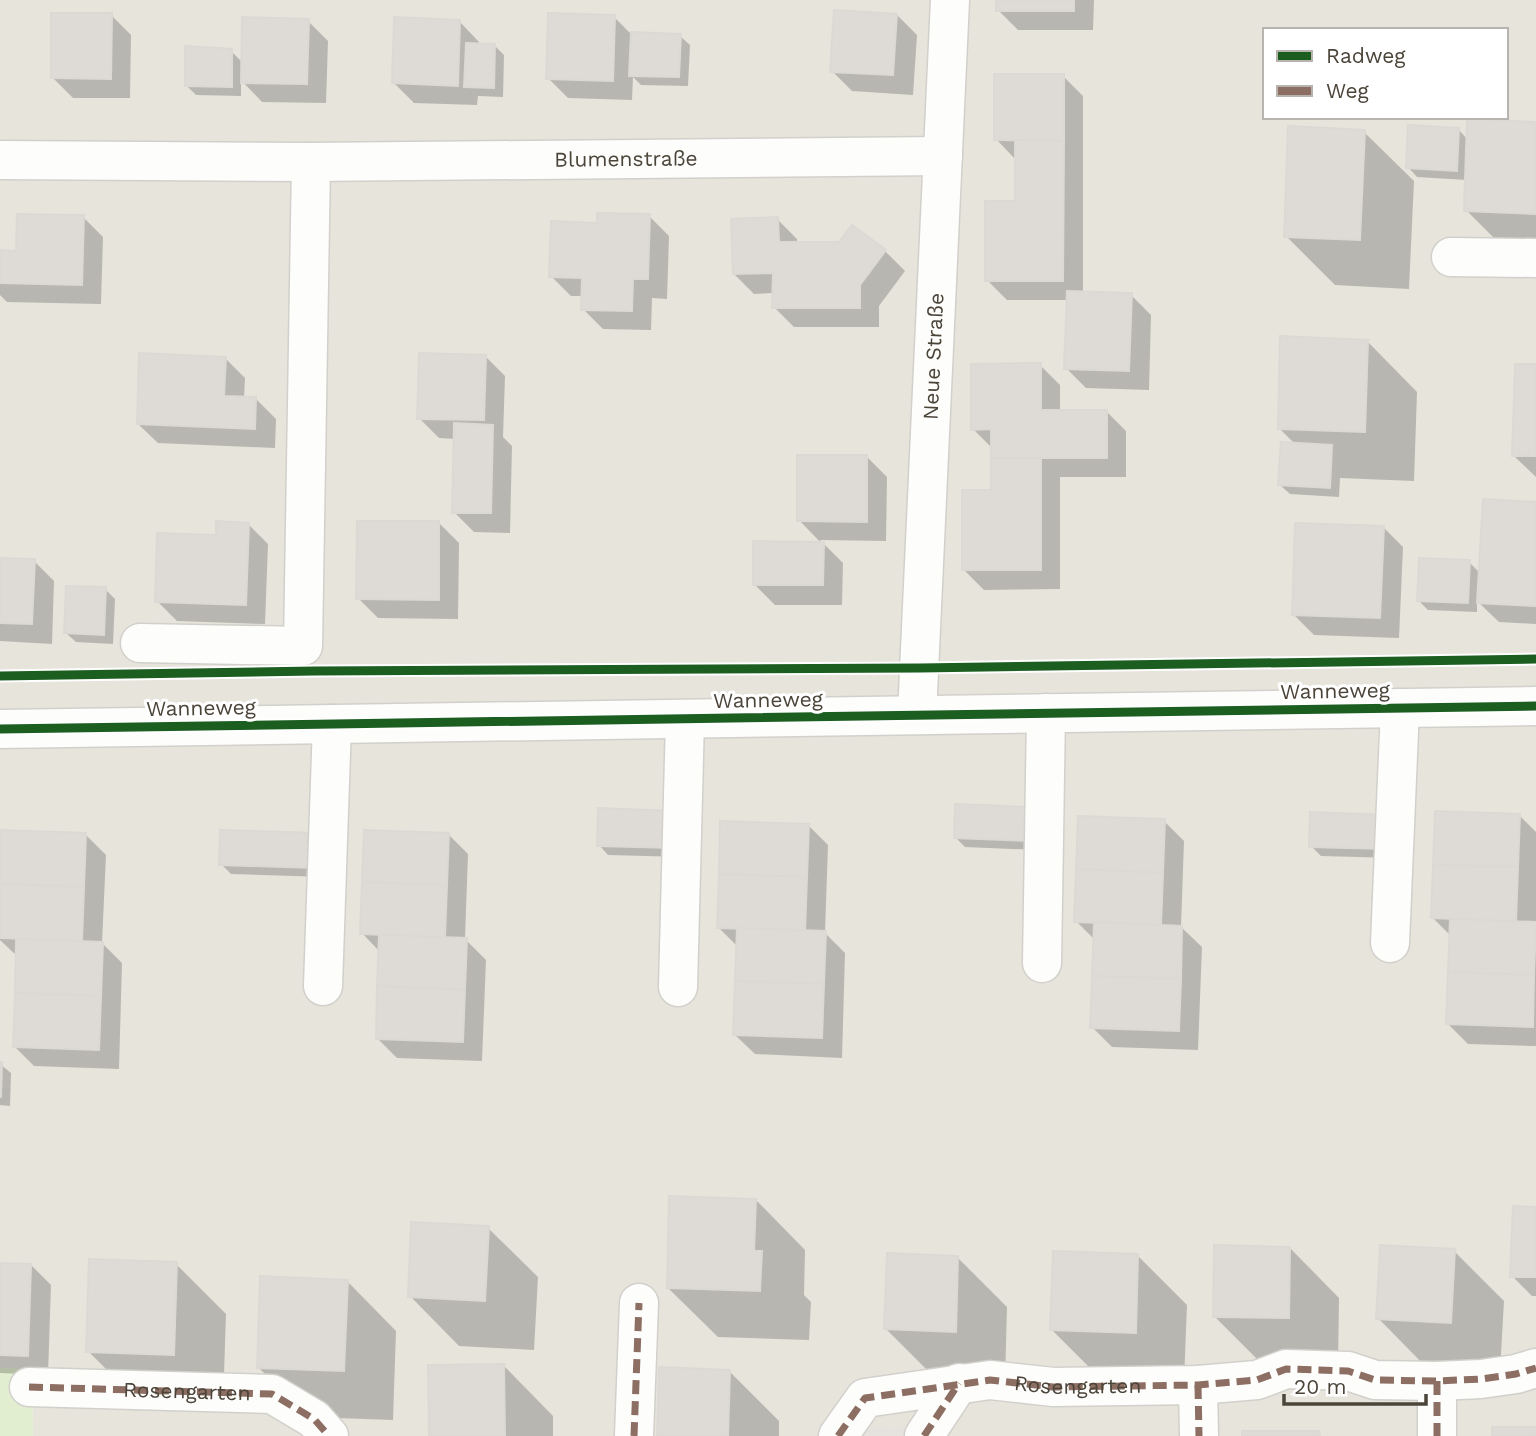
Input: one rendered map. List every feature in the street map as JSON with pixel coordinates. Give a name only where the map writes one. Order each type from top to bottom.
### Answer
[{"type":"street","name":"Neue Straße","points":[[917,715],[950,0]]},
{"type":"street","name":"Blumenstraße","points":[[0,160],[311,162],[943,156]]},
{"type":"street","points":[[140,643],[303,646],[311,162]]},
{"type":"street","points":[[1451,257],[1536,258]]},
{"type":"street","name":"Wanneweg","points":[[0,729],[1536,706]]},
{"type":"street","name":"Wanneweg","points":[[1390,943],[1400,708]]},
{"type":"street","points":[[1042,963],[1046,713]]},
{"type":"street","name":"Wanneweg","points":[[678,987],[685,719]]},
{"type":"street","points":[[323,986],[332,724]]},
{"type":"street","points":[[634,1436],[639,1303]]},
{"type":"street","name":"Rosengarten","points":[[838,1436],[865,1398],[959,1383],[990,1380],[1053,1387],[1198,1385],[1257,1380],[1286,1369],[1348,1371],[1375,1381],[1437,1381],[1493,1378],[1536,1368]]},
{"type":"street","points":[[1437,1381],[1437,1436]]},
{"type":"street","points":[[924,1436],[959,1383]]},
{"type":"street","points":[[1198,1385],[1199,1436]]},
{"type":"street","name":"Rosengarten","points":[[29,1387],[272,1394],[314,1419],[328,1436]]},
{"type":"shaded area","points":[[0,0],[1536,0],[1536,1436],[33,1436],[32,1370],[0,1368]]},
{"type":"shaded area","points":[[871,1426],[914,1427],[907,1436],[863,1436]]},
{"type":"green space","points":[[0,1368],[32,1369],[33,1436],[0,1436]]},
{"type":"building","points":[[996,0],[1074,0],[1074,11],[996,11]]},
{"type":"building","points":[[834,10],[897,14],[893,75],[830,72]]},
{"type":"building","points":[[51,13],[112,13],[111,79],[51,78]]},
{"type":"building","points":[[548,13],[615,15],[613,81],[546,79]]},
{"type":"building","points":[[242,17],[309,19],[307,84],[241,83]]},
{"type":"building","points":[[394,17],[460,20],[458,86],[392,83]]},
{"type":"building","points":[[631,32],[681,34],[679,77],[629,76]]},
{"type":"building","points":[[466,43],[495,44],[494,88],[464,87]]},
{"type":"building","points":[[185,46],[232,49],[232,87],[185,86]]},
{"type":"building","points":[[994,74],[1064,74],[1064,141],[994,140]]},
{"type":"building","points":[[1467,119],[1536,122],[1536,214],[1464,211]]},
{"type":"building","points":[[1408,125],[1459,128],[1457,171],[1406,168]]},
{"type":"building","points":[[1288,126],[1365,130],[1360,240],[1284,237]]},
{"type":"building","points":[[1015,140],[1064,141],[1063,281],[985,281],[985,201],[1015,201]]},
{"type":"building","points":[[597,213],[650,214],[648,279],[633,279],[632,311],[581,310],[582,278],[549,277],[551,221],[597,223]]},
{"type":"building","points":[[17,214],[84,215],[82,285],[0,283],[0,250],[16,251]]},
{"type":"building","points":[[778,217],[779,242],[839,242],[852,225],[886,250],[860,285],[860,308],[772,308],[773,273],[733,274],[731,219]]},
{"type":"building","points":[[1067,291],[1132,293],[1129,371],[1064,369]]},
{"type":"building","points":[[1280,336],[1368,340],[1365,432],[1278,429]]},
{"type":"building","points":[[139,353],[226,357],[224,396],[256,397],[255,429],[137,424]]},
{"type":"building","points":[[419,353],[486,355],[484,420],[417,419]]},
{"type":"building","points":[[1041,363],[1041,410],[1107,410],[1107,458],[991,458],[991,429],[971,430],[971,364]]},
{"type":"building","points":[[1515,364],[1536,364],[1536,456],[1512,456]]},
{"type":"building","points":[[454,423],[493,425],[491,513],[452,513]]},
{"type":"building","points":[[1281,442],[1332,445],[1330,488],[1278,485]]},
{"type":"building","points":[[797,455],[867,455],[867,522],[797,521]]},
{"type":"building","points":[[991,458],[1041,458],[1041,570],[962,570],[962,490],[991,490]]},
{"type":"building","points":[[1483,499],[1536,502],[1536,606],[1477,603]]},
{"type":"building","points":[[216,521],[249,523],[246,605],[155,602],[157,533],[216,535]]},
{"type":"building","points":[[357,521],[439,521],[439,600],[356,599]]},
{"type":"building","points":[[1295,523],[1384,526],[1380,618],[1292,615]]},
{"type":"building","points":[[753,541],[824,542],[823,585],[753,585]]},
{"type":"building","points":[[0,558],[35,559],[32,624],[0,623]]},
{"type":"building","points":[[1419,558],[1470,560],[1468,603],[1417,601]]},
{"type":"building","points":[[66,586],[106,587],[104,635],[64,633]]},
{"type":"building","points":[[955,804],[1030,807],[1029,841],[954,838]]},
{"type":"building","points":[[598,808],[675,811],[674,848],[597,846]]},
{"type":"building","points":[[1435,811],[1520,814],[1518,867],[1433,865]]},
{"type":"building","points":[[1310,812],[1387,815],[1386,849],[1309,847]]},
{"type":"building","points":[[1078,816],[1165,819],[1163,873],[1076,869]]},
{"type":"building","points":[[720,821],[809,824],[807,877],[719,874]]},
{"type":"building","points":[[0,830],[86,833],[84,887],[0,884]]},
{"type":"building","points":[[220,830],[317,833],[316,868],[219,865]]},
{"type":"building","points":[[364,830],[449,833],[447,885],[362,882]]},
{"type":"building","points":[[1433,865],[1518,867],[1516,921],[1431,918]]},
{"type":"building","points":[[1076,869],[1163,873],[1161,925],[1074,922]]},
{"type":"building","points":[[719,874],[807,877],[805,931],[717,928]]},
{"type":"building","points":[[362,882],[447,885],[445,937],[360,934]]},
{"type":"building","points":[[0,884],[84,887],[82,941],[0,938]]},
{"type":"building","points":[[1450,919],[1536,922],[1534,975],[1448,972]]},
{"type":"building","points":[[1094,922],[1182,926],[1181,979],[1092,976]]},
{"type":"building","points":[[737,928],[826,931],[824,984],[735,981]]},
{"type":"building","points":[[379,935],[467,938],[465,990],[377,986]]},
{"type":"building","points":[[16,939],[103,942],[101,996],[15,993]]},
{"type":"building","points":[[1448,972],[1534,975],[1533,1027],[1446,1024]]},
{"type":"building","points":[[1092,976],[1181,979],[1179,1031],[1090,1028]]},
{"type":"building","points":[[735,981],[824,984],[822,1038],[733,1035]]},
{"type":"building","points":[[377,986],[465,990],[463,1042],[376,1039]]},
{"type":"building","points":[[15,993],[101,996],[99,1050],[13,1047]]},
{"type":"building","points":[[2,1062],[1,1097],[0,1097]]},
{"type":"building","points":[[669,1196],[756,1199],[754,1251],[762,1251],[760,1291],[667,1288]]},
{"type":"building","points":[[1513,1206],[1536,1207],[1536,1277],[1510,1277]]},
{"type":"building","points":[[411,1222],[489,1226],[485,1301],[408,1297]]},
{"type":"building","points":[[1214,1245],[1290,1247],[1289,1318],[1213,1317]]},
{"type":"building","points":[[1380,1245],[1455,1249],[1451,1323],[1376,1319]]},
{"type":"building","points":[[1053,1251],[1138,1254],[1136,1333],[1050,1330]]},
{"type":"building","points":[[887,1253],[958,1256],[956,1332],[884,1329]]},
{"type":"building","points":[[89,1259],[177,1262],[174,1355],[86,1352]]},
{"type":"building","points":[[0,1263],[31,1264],[28,1356],[0,1355]]},
{"type":"building","points":[[260,1276],[348,1280],[344,1371],[257,1368]]},
{"type":"building","points":[[504,1364],[505,1436],[429,1436],[428,1365]]},
{"type":"building","points":[[659,1367],[730,1370],[728,1436],[657,1436]]},
{"type":"building","points":[[1492,1427],[1536,1427],[1536,1436],[1492,1436]]},
{"type":"building","points":[[1242,1431],[1319,1431],[1320,1436],[1242,1436]]},
{"type":"marked path","points":[[634,1436],[639,1303]]},
{"type":"marked path","points":[[838,1436],[865,1398],[990,1380],[1053,1387],[1198,1385],[1257,1380],[1286,1369],[1348,1371],[1375,1380],[1437,1381],[1481,1379],[1536,1368]]},
{"type":"marked path","points":[[1437,1381],[1437,1436]]},
{"type":"marked path","points":[[924,1436],[959,1383]]},
{"type":"marked path","points":[[1198,1385],[1199,1436]]},
{"type":"marked path","points":[[29,1387],[272,1394],[314,1419],[329,1436]]},
{"type":"cycle path","points":[[0,676],[315,671],[920,668],[1536,659]]},
{"type":"cycle path","points":[[0,729],[1536,706]]}]
